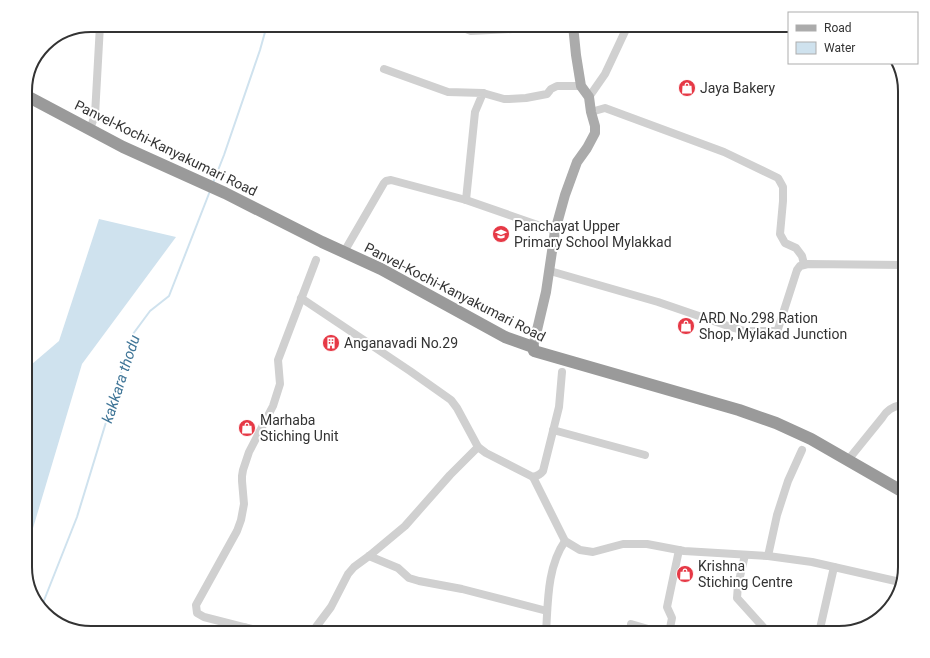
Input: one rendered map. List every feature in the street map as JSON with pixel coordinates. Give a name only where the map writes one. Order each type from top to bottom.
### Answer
[{"type":"highway","name":"Panvel-Kochi-Kanyakumari Road","points":[[32,99],[124,147],[225,193],[381,269],[505,337],[534,347],[534,351],[739,410],[776,423],[811,439],[898,489]]},
{"type":"main road","points":[[534,347],[550,271],[554,231],[571,175],[577,162],[583,156],[595,133],[589,97],[581,86],[574,32]]},
{"type":"street","points":[[90,129],[95,115],[100,32]]},
{"type":"street","points":[[589,97],[605,74],[625,32]]},
{"type":"street","points":[[384,69],[448,92],[482,93],[504,99],[526,98],[547,94],[551,88],[557,86],[581,86]]},
{"type":"street","points":[[466,200],[475,112],[482,93]]},
{"type":"street","points":[[591,112],[605,108],[724,152],[778,178],[783,187],[784,201],[780,234],[785,243],[796,248],[802,256],[804,264]]},
{"type":"street","points":[[344,252],[386,181],[394,180],[466,200],[554,231]]},
{"type":"street","points":[[239,626],[204,617],[197,613],[196,605],[242,520],[244,504],[242,481],[243,470],[249,452],[273,406],[280,384],[278,360],[316,260]]},
{"type":"street","points":[[550,271],[658,302],[744,331],[777,331],[797,270],[800,266],[804,264],[898,264]]},
{"type":"street","points":[[301,298],[451,400],[458,408],[478,447],[486,453],[533,477],[565,541],[580,550],[590,552],[623,544],[647,544],[679,550],[768,556],[812,562],[896,581]]},
{"type":"street","points":[[533,477],[539,475],[543,471],[559,407],[562,372]]},
{"type":"street","points":[[848,460],[886,411],[898,405]]},
{"type":"street","points":[[553,430],[645,455]]},
{"type":"street","points":[[317,626],[331,607],[348,574],[354,566],[405,526],[450,475],[478,447]]},
{"type":"street","points":[[768,556],[777,515],[788,481],[802,450]]},
{"type":"street","points":[[546,626],[551,574],[559,550],[565,541]]},
{"type":"street","points":[[670,626],[672,618],[667,607],[679,550]]},
{"type":"street","points":[[745,555],[738,585],[737,598],[762,626]]},
{"type":"street","points":[[368,556],[398,568],[409,578],[547,611]]},
{"type":"street","points":[[821,626],[834,567]]},
{"type":"street","points":[[631,624],[638,626]]},
{"type":"water","points":[[99,219],[176,237],[82,364],[32,532],[32,364],[59,341]]},
{"type":"waterway","name":"kakkara thodu","points":[[213,183],[224,155],[265,32]]},
{"type":"waterway","name":"kakkara thodu","points":[[43,602],[77,517],[133,334],[150,311],[169,296],[210,191]]},
{"type":"place","name":"Jaya Bakery","points":[[687,88]]},
{"type":"place","name":"Panchayat Upper Primary School Mylakkad","points":[[501,234]]},
{"type":"place","name":"ARD No.298 Ration Shop, Mylakad Junction","points":[[686,326]]},
{"type":"place","name":"Anganavadi No.29","points":[[331,343]]},
{"type":"place","name":"Marhaba Stiching Unit","points":[[247,428]]},
{"type":"place","name":"Krishna Stiching Centre","points":[[685,574]]}]
